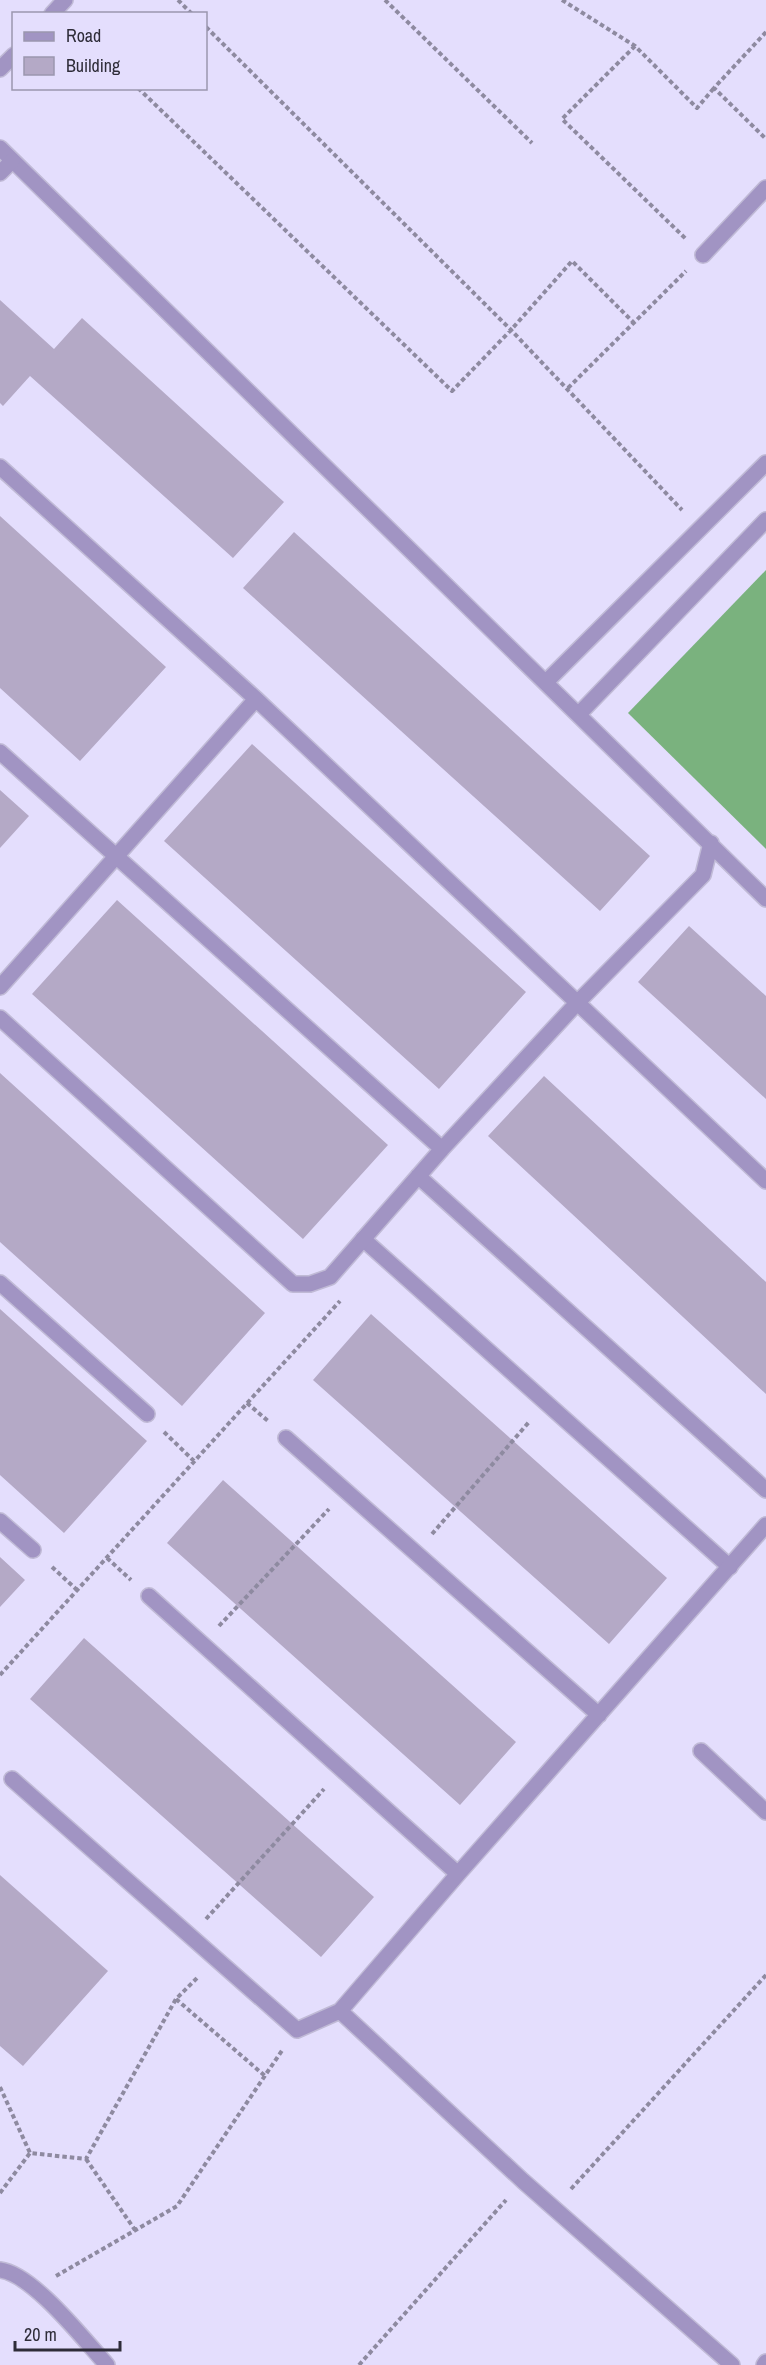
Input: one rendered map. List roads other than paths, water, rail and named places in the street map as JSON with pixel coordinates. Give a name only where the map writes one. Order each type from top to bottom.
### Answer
[{"type":"street","points":[[54,12],[65,0]]},
{"type":"street","points":[[0,69],[12,57]]},
{"type":"street","points":[[0,148],[766,899]]},
{"type":"street","points":[[0,173],[12,160]]},
{"type":"street","points":[[703,255],[766,188]]},
{"type":"street","points":[[546,682],[701,531],[766,464]]},
{"type":"street","points":[[0,467],[256,699],[766,1181]]},
{"type":"street","points":[[579,714],[766,520]]},
{"type":"street","points":[[0,987],[256,699]]},
{"type":"street","points":[[0,752],[442,1149]]},
{"type":"street","points":[[0,1040],[5,1023],[293,1284],[309,1284],[330,1277],[442,1149],[577,1003],[703,875],[711,843]]},
{"type":"street","points":[[418,1176],[766,1490]]},
{"type":"street","points":[[363,1239],[729,1567]]},
{"type":"street","points":[[0,1283],[147,1414]]},
{"type":"street","points":[[286,1437],[599,1715]]},
{"type":"street","points":[[0,1521],[33,1550]]},
{"type":"street","points":[[12,1779],[297,2030],[340,2011],[766,1525]]},
{"type":"street","points":[[149,1596],[458,1874]]},
{"type":"street","points":[[701,1751],[766,1812]]},
{"type":"street","points":[[340,2011],[523,2181],[732,2365]]},
{"type":"street","points":[[0,2270],[10,2271],[35,2288],[107,2365]]}]
